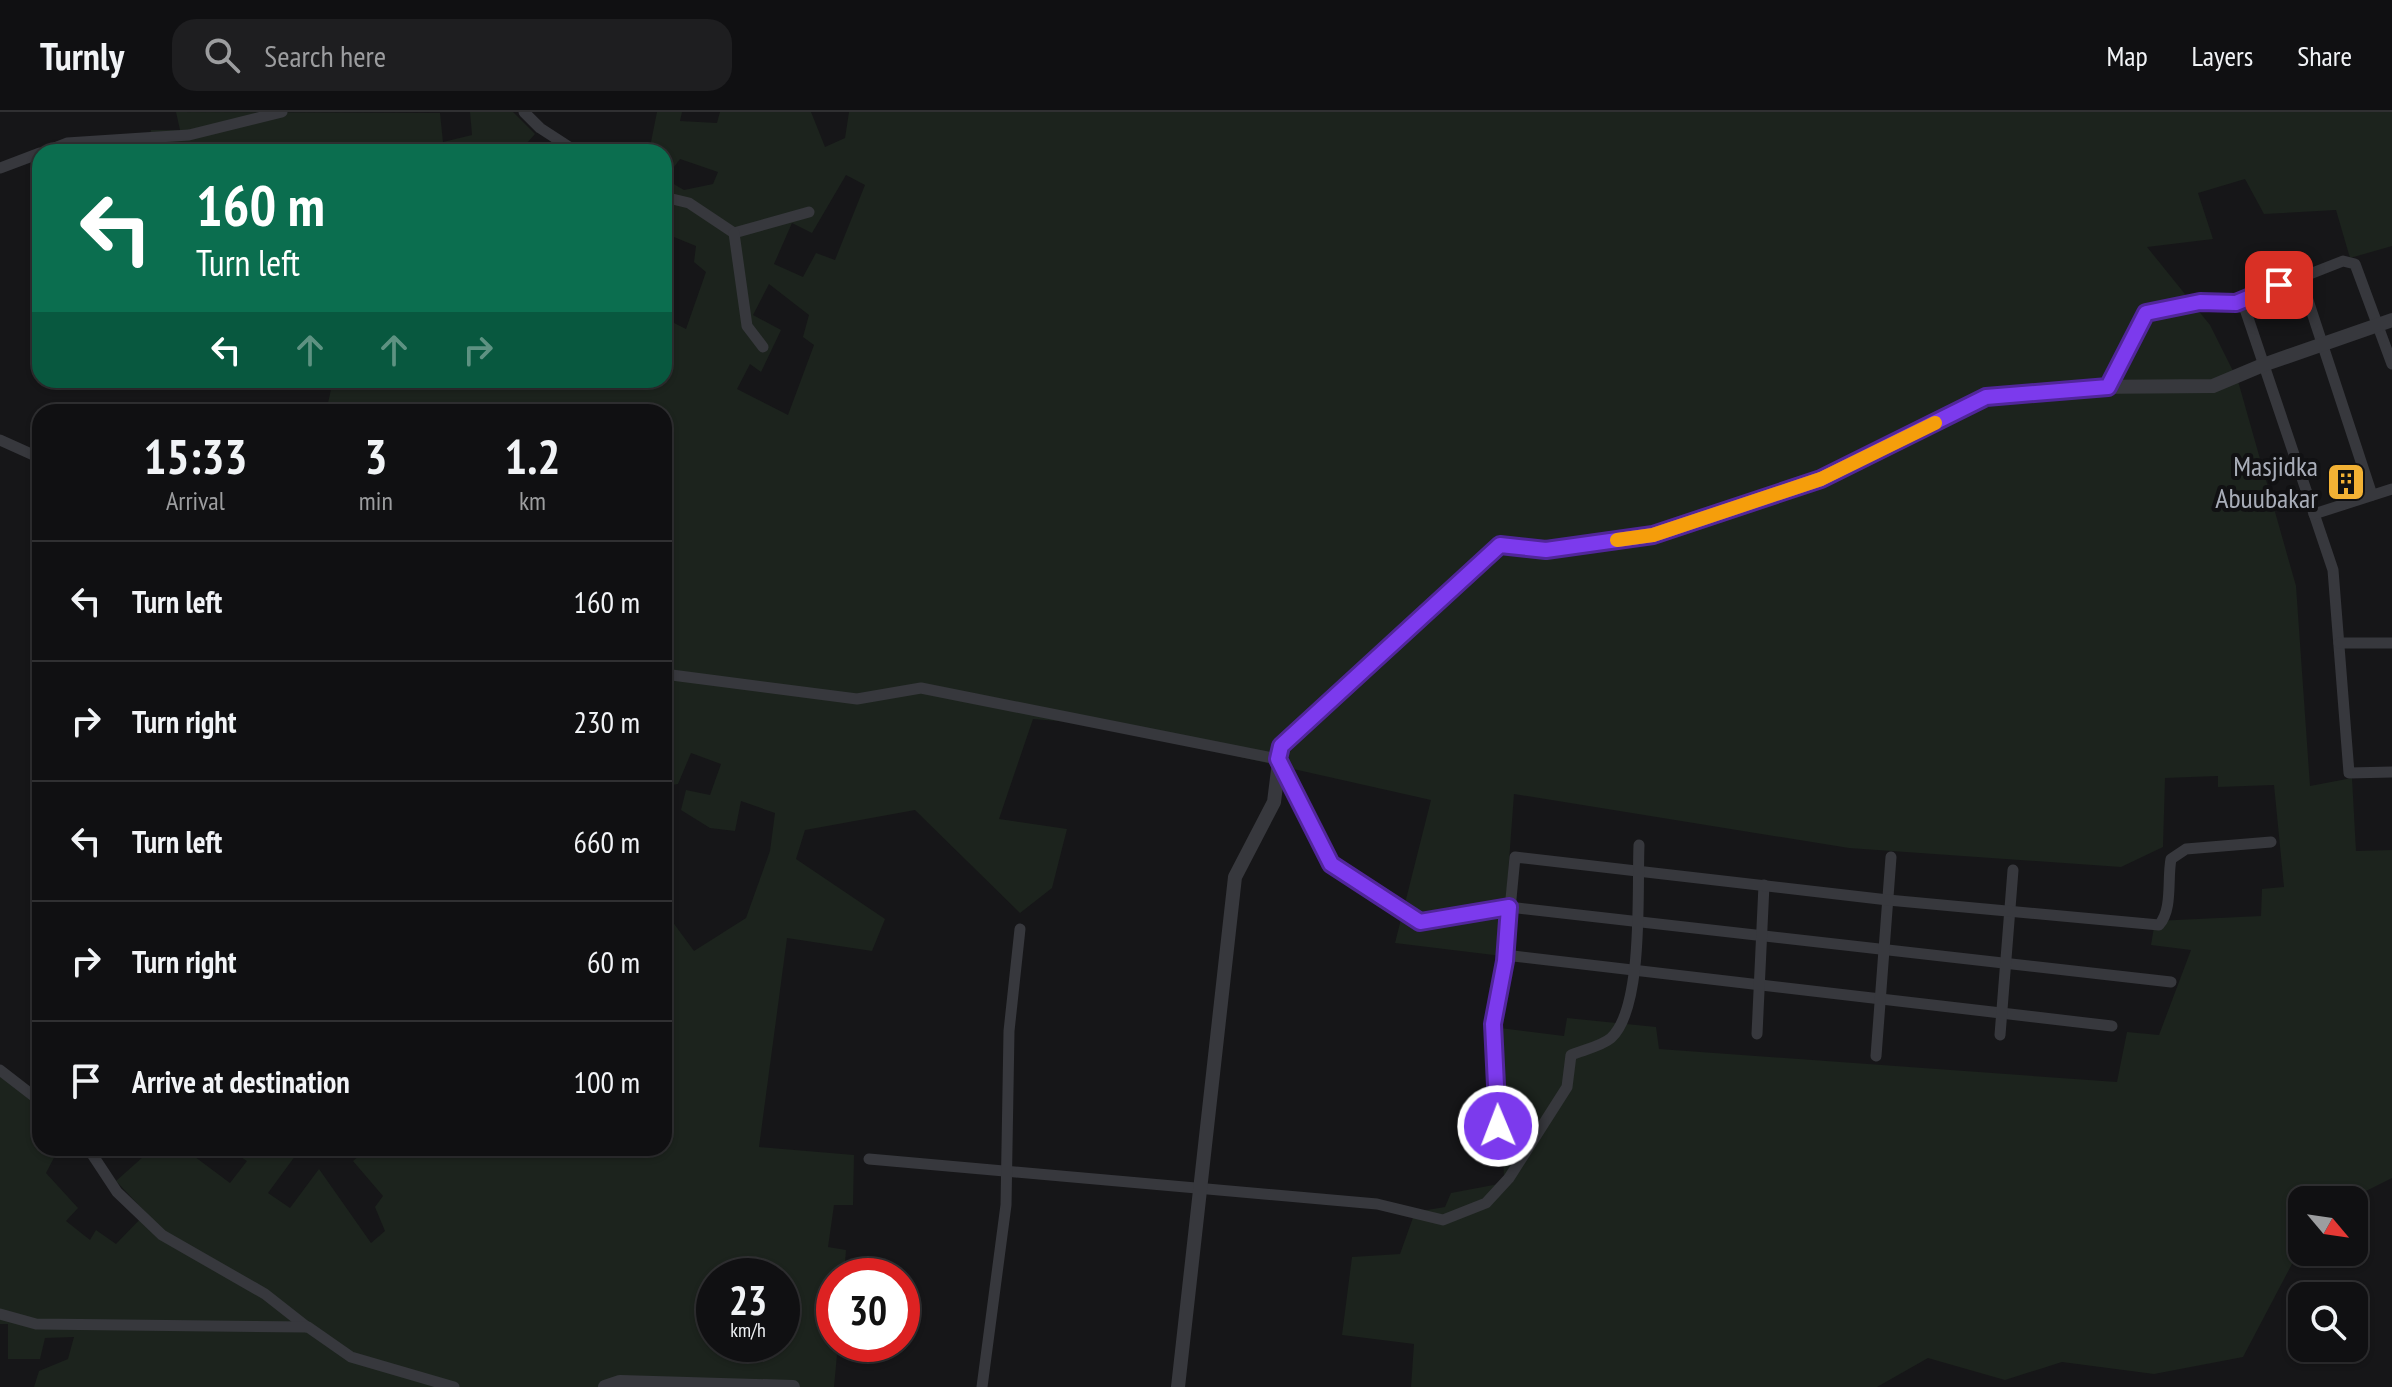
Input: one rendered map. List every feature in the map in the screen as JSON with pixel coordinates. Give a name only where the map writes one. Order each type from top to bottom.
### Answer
[{"type":"street","points":[[64,144],[189,135],[282,112]]},
{"type":"street","points":[[524,112],[540,128],[565,144]]},
{"type":"street","points":[[0,168],[32,157]]},
{"type":"street","points":[[672,199],[689,203],[734,233],[747,326],[763,347]]},
{"type":"street","points":[[734,233],[809,212]]},
{"type":"street","points":[[2108,387],[2146,313],[2200,302],[2236,303],[2343,261],[2355,264],[2385,322],[2392,364]]},
{"type":"street","points":[[2300,276],[2372,495]]},
{"type":"street","points":[[2236,303],[2245,309],[2333,570],[2349,773],[2392,772]]},
{"type":"street","points":[[1178,1387],[1235,877],[1274,802],[1281,746],[1500,545],[1546,550],[1653,535],[1821,479],[1986,397],[2108,387],[2213,386],[2385,322]]},
{"type":"street","points":[[0,440],[32,454]]},
{"type":"street","points":[[2314,514],[2392,489]]},
{"type":"street","points":[[2339,643],[2392,643]]},
{"type":"street","points":[[672,675],[857,699],[921,688],[1278,759]]},
{"type":"street","points":[[1278,759],[1331,864],[1420,922],[1509,907],[2171,982]]},
{"type":"street","points":[[1498,1126],[1493,1024],[1505,955],[1515,857],[1888,900],[2159,925],[2165,918],[2167,908],[2171,859],[2186,849],[2271,842]]},
{"type":"street","points":[[869,1159],[1377,1204],[1443,1220],[1486,1203],[1509,1178],[1567,1087],[1571,1055],[1611,1038],[1628,1008],[1639,922],[1639,845]]},
{"type":"street","points":[[1876,1056],[1891,857]]},
{"type":"street","points":[[2000,1035],[2013,870]]},
{"type":"street","points":[[1757,1034],[1764,885]]},
{"type":"street","points":[[982,1387],[1006,1205],[1009,1031],[1020,929]]},
{"type":"street","points":[[1505,955],[2112,1026]]},
{"type":"street","points":[[0,1070],[32,1095]]},
{"type":"street","points":[[93,1156],[117,1192],[162,1235],[265,1294],[351,1357],[454,1387]]},
{"type":"street","points":[[0,1314],[36,1324],[308,1327]]},
{"type":"street","points":[[605,1387],[620,1382],[793,1387]]},
{"type":"shaded area","points":[[176,112],[440,113],[443,142],[472,135],[470,112],[513,112],[535,134],[526,144],[147,144],[151,130],[180,130]]},
{"type":"shaded area","points":[[657,112],[682,112],[680,121],[717,123],[720,112],[811,112],[825,147],[845,138],[849,112],[2392,112],[2392,246],[2350,258],[2336,210],[2264,214],[2245,179],[2198,193],[2213,239],[2147,247],[2210,325],[2238,381],[2296,586],[2310,786],[2352,778],[2356,851],[2392,850],[2392,1178],[2368,1190],[2368,1186],[2288,1186],[2288,1266],[2291,1266],[2243,1357],[2154,1374],[2062,1362],[2005,1380],[1928,1358],[1877,1387],[1411,1387],[1414,1344],[1342,1335],[1352,1257],[1400,1254],[1415,1212],[1445,1207],[1451,1193],[1504,1183],[1500,1028],[1564,1036],[1567,1018],[1656,1027],[1659,1049],[2117,1082],[2127,1032],[2159,1035],[2191,950],[2151,945],[2155,921],[2261,916],[2262,889],[2284,887],[2274,785],[2218,787],[2218,776],[2165,778],[2163,847],[2121,867],[1849,848],[1514,794],[1502,956],[1395,943],[1431,800],[1094,724],[1033,719],[999,819],[1067,829],[1052,888],[1020,913],[915,810],[805,830],[796,859],[885,919],[872,951],[787,938],[759,1147],[854,1155],[853,1205],[834,1205],[828,1247],[846,1250],[845,1258],[816,1258],[816,1362],[836,1362],[834,1387],[34,1387],[39,1371],[68,1359],[74,1337],[45,1338],[40,1359],[8,1359],[8,1324],[0,1324],[0,1076],[32,1101],[32,1156],[55,1156],[46,1173],[78,1208],[66,1221],[90,1240],[96,1230],[116,1244],[146,1213],[116,1181],[144,1156],[194,1156],[230,1183],[247,1161],[239,1156],[295,1156],[268,1193],[290,1208],[319,1169],[371,1243],[385,1231],[375,1207],[383,1196],[353,1161],[359,1156],[672,1156],[672,921],[694,951],[746,918],[770,851],[775,813],[741,801],[735,831],[710,828],[681,810],[686,790],[710,795],[721,764],[691,753],[678,784],[672,785],[672,404],[328,404],[331,388],[672,388],[672,322],[686,329],[706,272],[694,262],[696,246],[672,236],[672,183],[684,190],[713,184],[718,172],[680,159],[672,170],[672,144],[651,144]],"holes":[[[846,175],[865,185],[835,260],[816,253],[803,277],[774,264],[792,223],[812,233]],[[769,284],[809,315],[803,337],[814,345],[788,415],[737,389],[750,364],[761,372],[781,330],[753,315]]]},
{"type":"slow traffic","points":[[1617,540],[1653,535],[1821,479],[1935,423]]},
{"type":"place","name":"Masjidka Abuubakar","points":[[2346,482]]},
{"type":"route","points":[[1498,1126],[1493,1024],[1505,961],[1509,907],[1420,922],[1331,864],[1278,759],[1281,746],[1500,545],[1546,550],[1653,535],[1821,479],[1986,397],[2108,387],[2146,313],[2200,302],[2236,303],[2279,285]]}]
